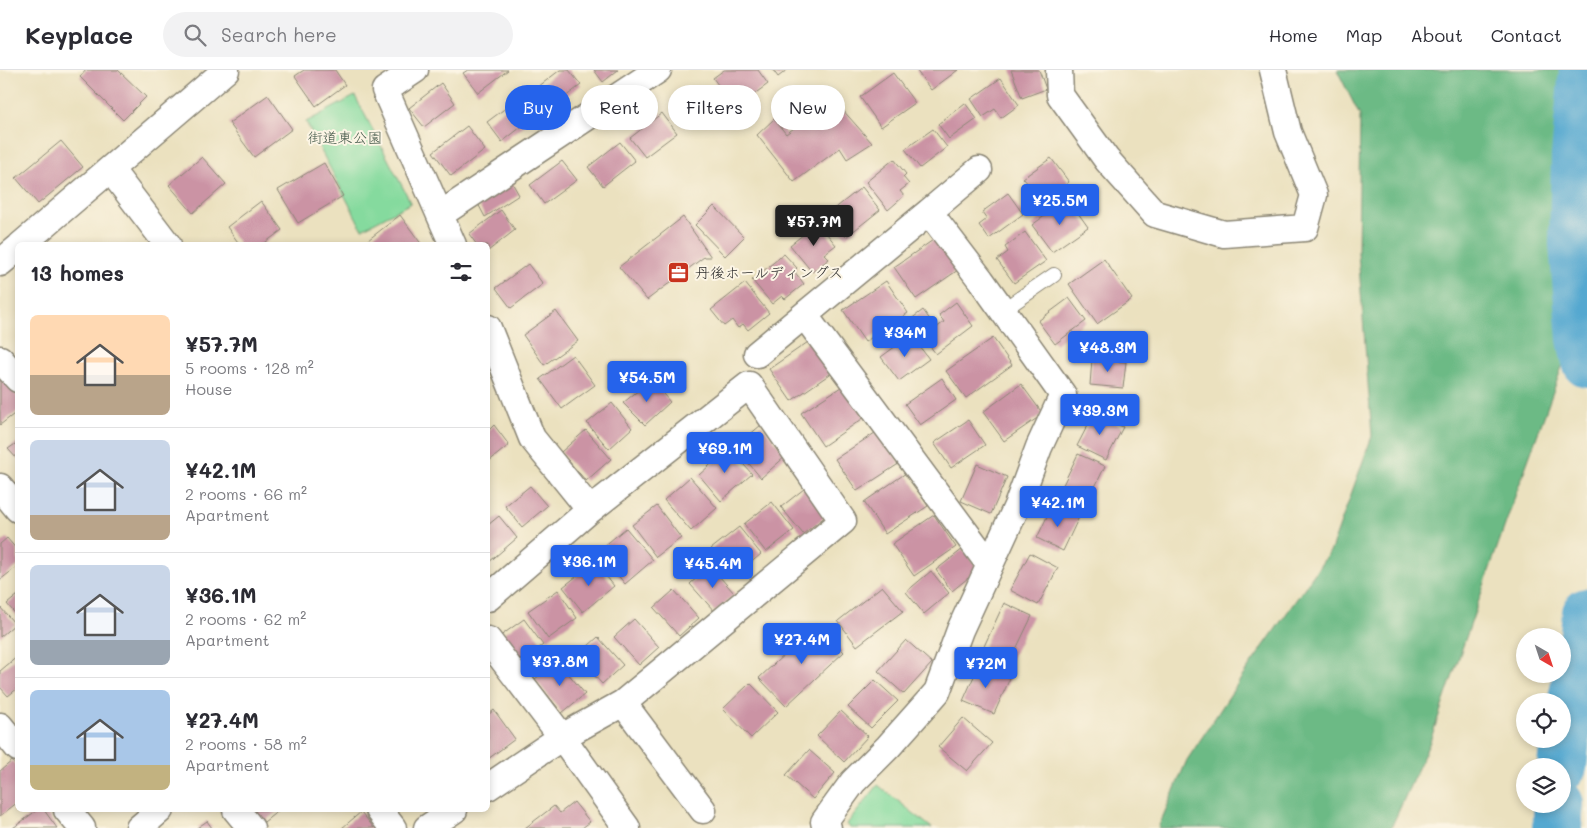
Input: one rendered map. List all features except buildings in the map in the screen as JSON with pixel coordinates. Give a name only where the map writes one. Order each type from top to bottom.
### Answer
[{"type":"street","points":[[25,242],[226,70]]},
{"type":"street","points":[[415,70],[385,90],[452,242]]},
{"type":"street","points":[[440,214],[658,70]]},
{"type":"street","points":[[1059,70],[1060,95],[1107,160],[1155,214],[1224,234],[1306,228],[1314,195],[1288,132],[1273,70]]},
{"type":"street","points":[[110,169],[166,242]]},
{"type":"street","points":[[757,354],[979,170]]},
{"type":"street","points":[[828,828],[824,822],[853,782],[888,747],[936,692],[960,630],[1016,506],[1039,447],[1063,395],[1003,310],[929,212]]},
{"type":"street","points":[[0,263],[15,250]]},
{"type":"street","points":[[805,316],[989,564]]},
{"type":"street","points":[[490,333],[532,438],[590,510]]},
{"type":"street","points":[[0,359],[15,376]]},
{"type":"street","points":[[490,596],[590,510],[749,385],[844,521],[623,703],[562,737],[490,786]]},
{"type":"street","points":[[0,487],[15,505]]},
{"type":"street","points":[[490,643],[562,737],[627,828]]},
{"type":"street","points":[[623,703],[703,810]]},
{"type":"street","points":[[6,722],[15,742]]},
{"type":"street","points":[[69,812],[82,828]]},
{"type":"street","points":[[139,828],[158,812]]},
{"type":"street","points":[[238,812],[251,828]]},
{"type":"street","points":[[381,812],[393,828]]},
{"type":"street","points":[[428,828],[451,812]]},
{"type":"lane","points":[[1003,310],[1054,276]]},
{"type":"green space","points":[[1337,70],[1587,70],[1587,298],[1513,502],[1429,744],[1391,828],[1158,828],[1187,760],[1244,674],[1331,550],[1372,436],[1358,253],[1360,116]]},
{"type":"green space","name":"街道東公園","points":[[355,96],[411,203],[362,229],[306,122]]},
{"type":"green space","points":[[878,785],[932,828],[850,828],[847,824]]},
{"type":"waterway","points":[[1584,70],[1576,156],[1574,244],[1582,339],[1587,362]]},
{"type":"waterway","points":[[1563,758],[1565,737],[1583,650],[1587,613]]},
{"type":"waterway","points":[[1557,828],[1558,813]]},
{"type":"place","name":"丹後ホールディングス","points":[[679,272]]}]
